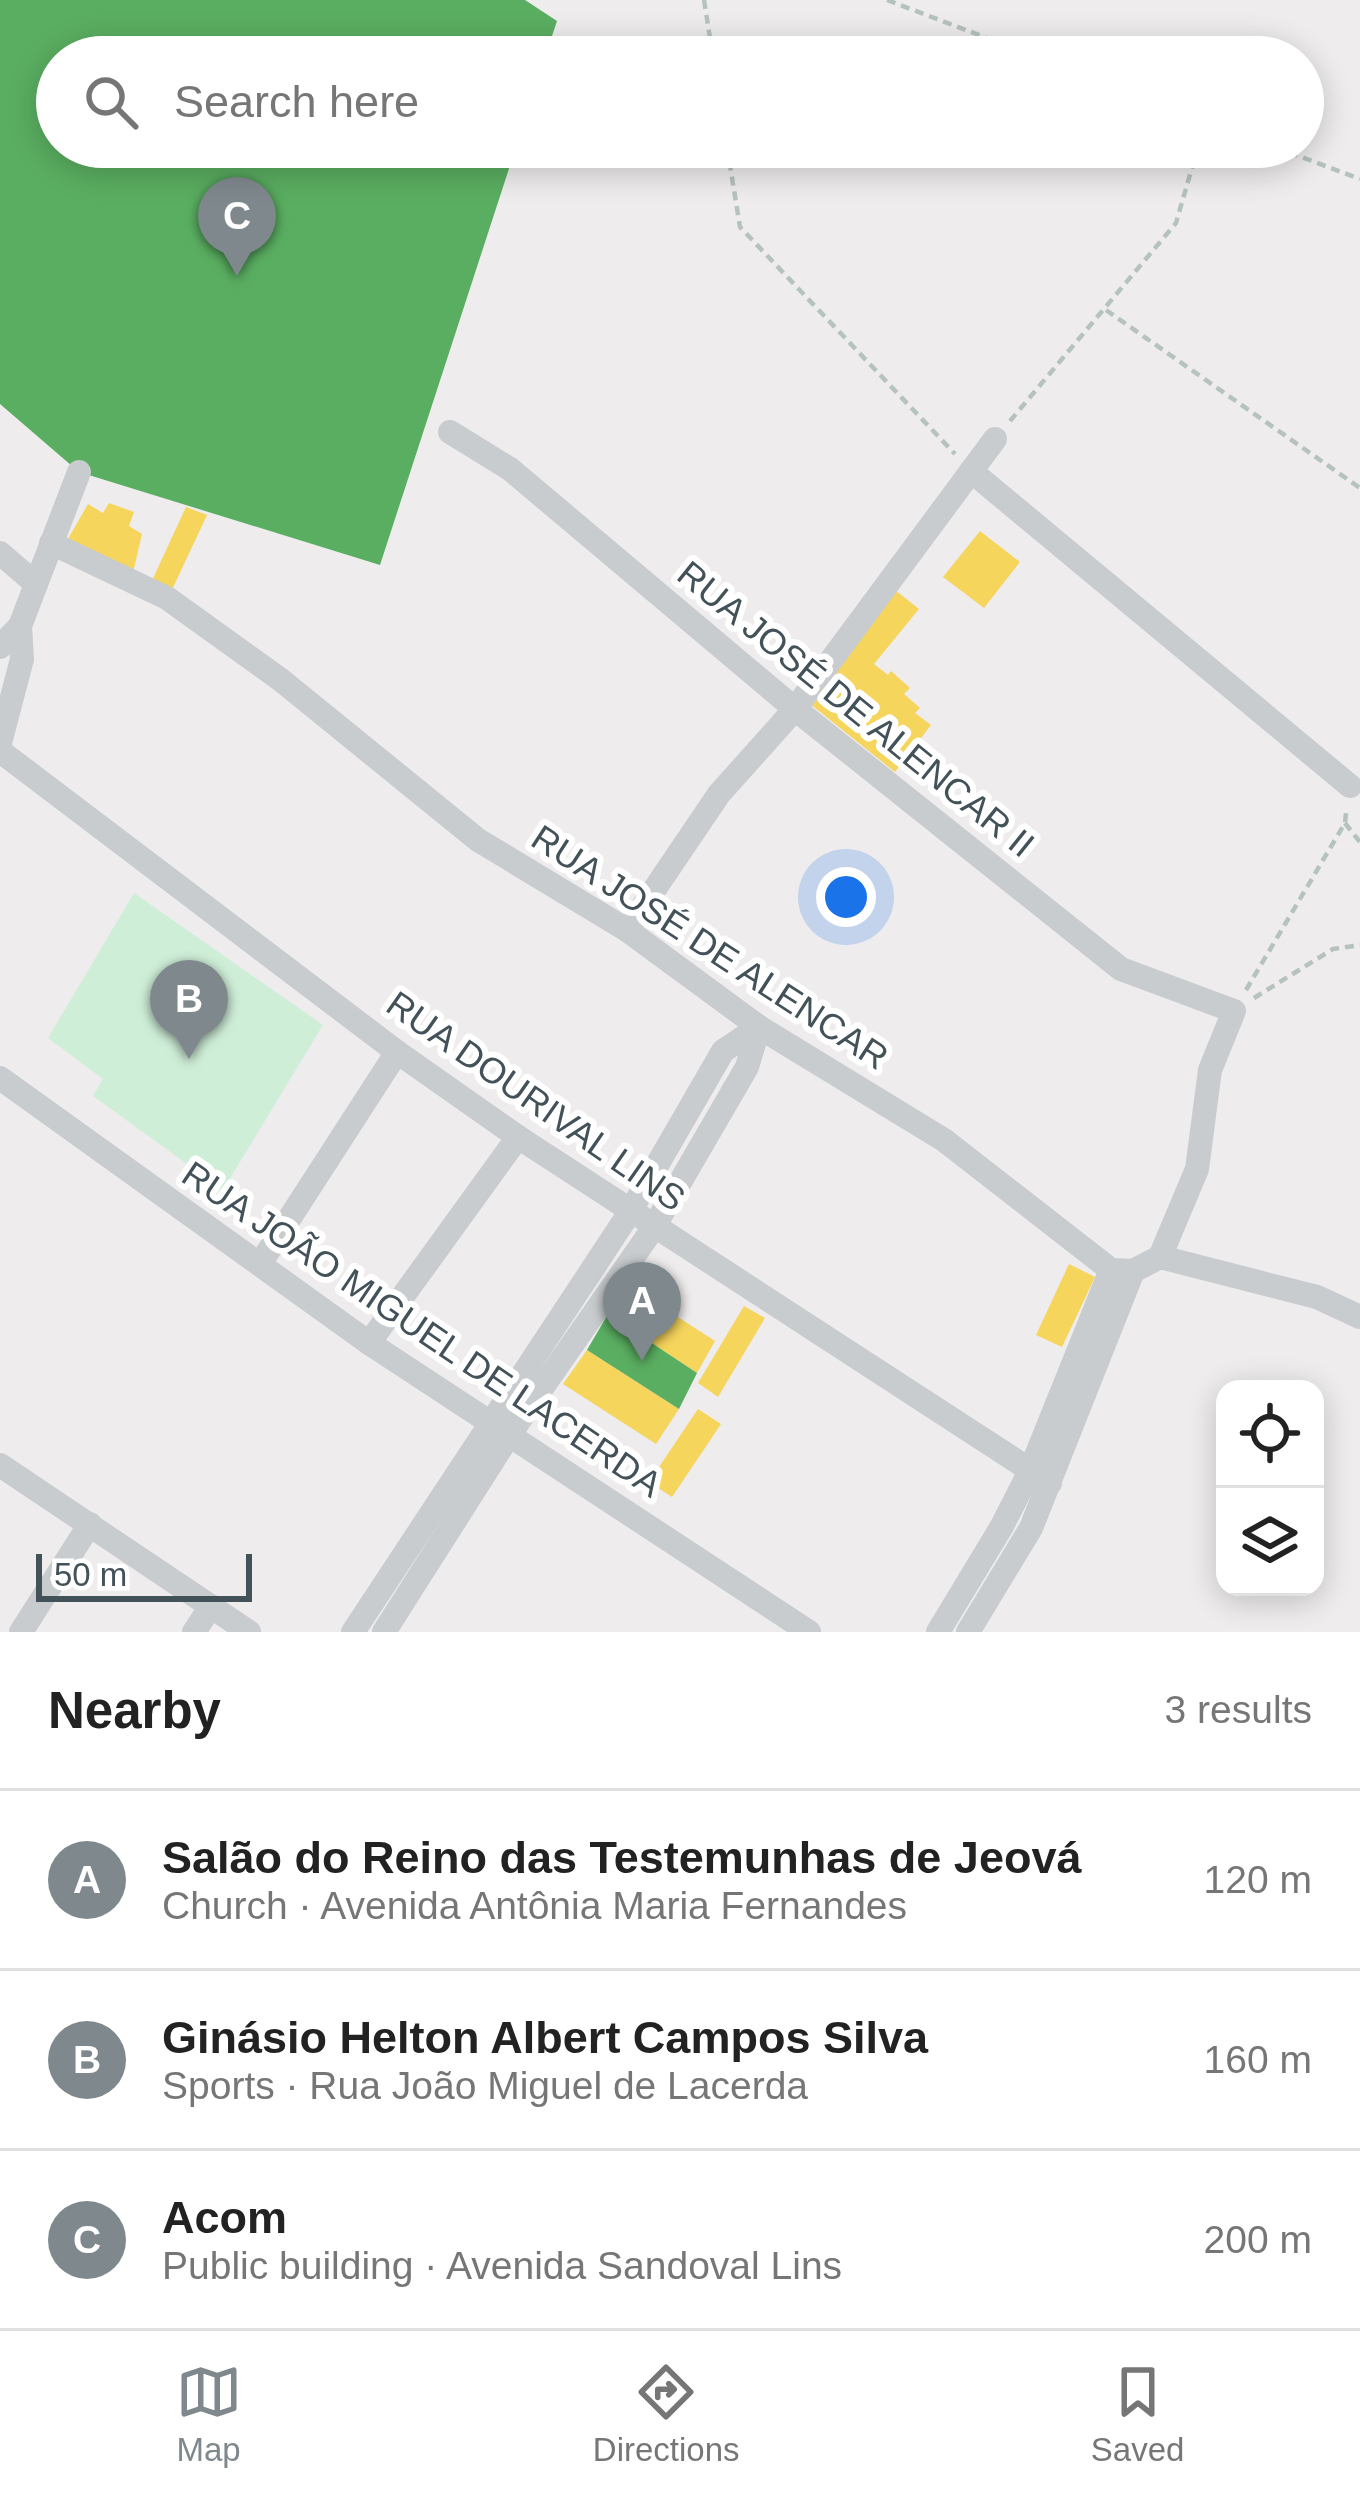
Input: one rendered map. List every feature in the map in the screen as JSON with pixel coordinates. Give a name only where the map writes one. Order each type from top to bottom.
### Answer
[{"type":"street","name":"RUA JOSÉ DE ALENCAR II","points":[[450,432],[510,469],[795,709],[1121,969],[1234,1011]]},
{"type":"street","points":[[627,929],[719,794],[795,709],[995,439]]},
{"type":"street","points":[[971,471],[1349,787]]},
{"type":"street","points":[[0,747],[22,659],[20,626],[79,472]]},
{"type":"street","name":"RUA JOSÉ DE ALENCAR","points":[[51,543],[167,598],[281,680],[478,840],[627,929],[759,1027],[944,1140],[1122,1271]]},
{"type":"street","points":[[0,553],[35,584]]},
{"type":"street","points":[[0,646],[20,626]]},
{"type":"street","name":"RUA DOURIVAL LINS","points":[[0,747],[397,1052],[518,1137],[1040,1477]]},
{"type":"street","points":[[1160,1257],[1197,1169],[1210,1070],[1234,1011]]},
{"type":"street","points":[[384,1632],[723,1051],[759,1027]]},
{"type":"street","points":[[353,1632],[498,1430],[654,1227],[747,1067],[759,1027]]},
{"type":"street","points":[[260,1264],[397,1052]]},
{"type":"street","name":"RUA JOÃO MIGUEL DE LACERDA","points":[[0,1078],[369,1343],[809,1632]]},
{"type":"street","points":[[369,1343],[518,1137]]},
{"type":"street","points":[[968,1632],[1031,1528],[1040,1477],[1122,1271],[1160,1257],[1317,1297],[1360,1317]]},
{"type":"street","points":[[0,1465],[249,1632]]},
{"type":"street","points":[[938,1632],[1002,1526],[1040,1477]]},
{"type":"street","points":[[21,1632],[90,1524]]},
{"type":"street","points":[[194,1632],[211,1606]]},
{"type":"path","points":[[704,0],[710,36]]},
{"type":"path","points":[[887,0],[982,36]]},
{"type":"path","points":[[1324,165],[1360,179]]},
{"type":"path","points":[[730,168],[740,227],[971,471]]},
{"type":"path","points":[[995,439],[1176,224],[1192,168]]},
{"type":"path","points":[[1106,310],[1360,488]]},
{"type":"path","points":[[1234,1011],[1345,823],[1349,787]]},
{"type":"path","points":[[1345,823],[1360,842]]},
{"type":"path","points":[[1234,1011],[1333,949],[1360,945]]},
{"type":"green space","points":[[134,893],[323,1025],[223,1190],[93,1096],[103,1079],[48,1038]]},
{"type":"building: Homes","points":[[109,503],[134,512],[129,526],[142,534],[132,577],[64,546],[88,504],[103,513]]},
{"type":"building: Homes","points":[[186,507],[207,515],[170,594],[150,585]]},
{"type":"building: Homes","points":[[980,531],[1020,562],[984,608],[943,577]]},
{"type":"building: Homes","points":[[895,590],[919,609],[874,664],[888,675],[891,671],[910,688],[904,694],[920,708],[915,713],[931,725],[895,772],[809,703]]},
{"type":"building: Homes","points":[[1069,1264],[1095,1277],[1062,1347],[1036,1335]]},
{"type":"building: Homes","points":[[628,1285],[715,1341],[697,1373],[608,1314]]},
{"type":"building: Homes","points":[[744,1306],[765,1318],[718,1397],[698,1383]]},
{"type":"building: Homes","points":[[587,1350],[679,1409],[656,1444],[563,1384]]},
{"type":"building: Homes","points":[[698,1409],[721,1424],[672,1497],[649,1482]]},
{"type":"building: Public","points":[[0,0],[525,0],[557,21],[552,36],[36,36],[36,168],[509,168],[380,565],[79,472],[0,404]]},
{"type":"building: Public","points":[[608,1314],[697,1373],[679,1409],[587,1350]]},
{"type":"place","name":"Acom","points":[[237,276]]},
{"type":"place","name":"Ginásio Helton Albert Campos Silva","points":[[189,1059]]},
{"type":"place","name":"Salão do Reino das Testemunhas de Jeová","points":[[642,1361]]}]
